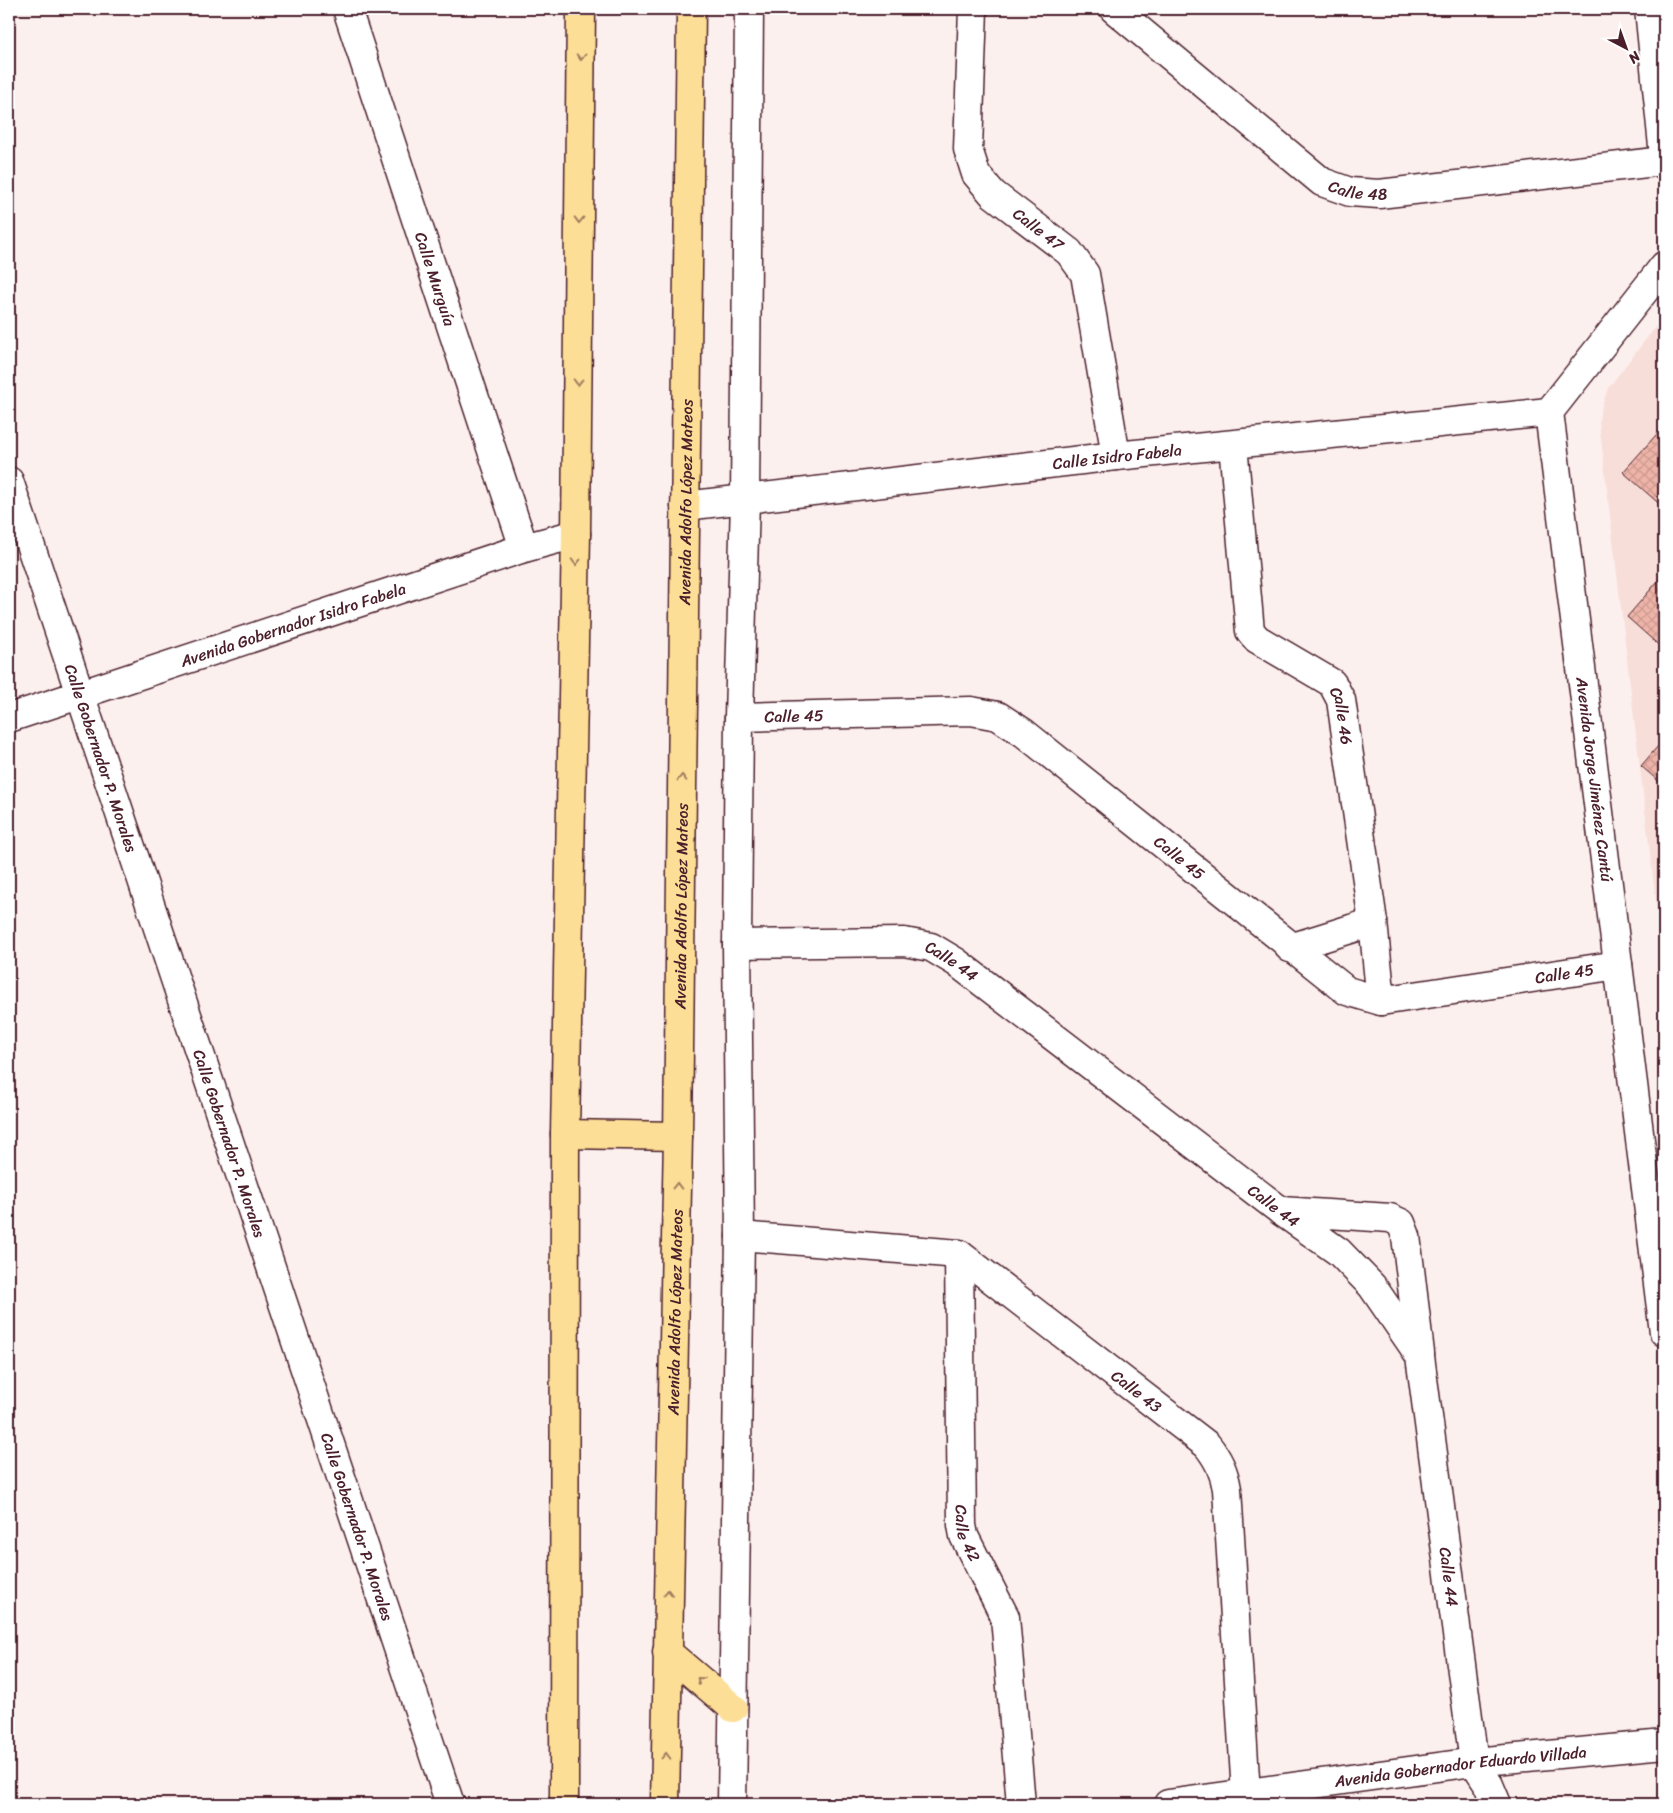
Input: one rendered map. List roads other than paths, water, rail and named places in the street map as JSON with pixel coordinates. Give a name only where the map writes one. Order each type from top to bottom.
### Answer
[{"type":"main road","points":[[564,1804],[565,1134],[576,534],[582,9]]},
{"type":"main road","name":"Avenida Adolfo López Mateos","points":[[665,1804],[678,1136],[692,9]]},
{"type":"main road","points":[[565,1134],[678,1136]]},
{"type":"main road","points":[[667,1652],[733,1708]]},
{"type":"street","name":"Calle Murguía","points":[[346,9],[524,548]]},
{"type":"street","points":[[732,1804],[740,1236],[737,944],[739,718],[745,500],[749,9]]},
{"type":"street","name":"Calle 47","points":[[973,9],[968,149],[976,174],[992,194],[1069,252],[1085,274],[1116,456]]},
{"type":"street","name":"Calle 48","points":[[1114,9],[1322,182],[1350,192],[1379,194],[1664,161]]},
{"type":"street","points":[[1648,9],[1664,156]]},
{"type":"street","points":[[1549,412],[1664,266]]},
{"type":"street","name":"Calle Isidro Fabela","points":[[685,506],[1116,456],[1549,412]]},
{"type":"street","name":"Avenida Jorge Jiménez Cantú","points":[[1549,412],[1664,1332]]},
{"type":"street","name":"Calle 46","points":[[1233,445],[1250,630],[1257,639],[1332,683],[1339,694],[1372,922],[1381,1001]]},
{"type":"street","name":"Calle Gobernador P. Morales","points":[[9,481],[78,694],[450,1804]]},
{"type":"street","name":"Avenida Gobernador Isidro Fabela","points":[[9,718],[524,548],[576,534]]},
{"type":"street","name":"Calle 45","points":[[739,718],[971,711],[998,716],[1024,733],[1290,948],[1347,991],[1381,1001],[1618,965]]},
{"type":"street","points":[[1290,948],[1372,922]]},
{"type":"street","name":"Calle 44","points":[[737,944],[904,942],[931,947],[956,962],[1281,1210],[1340,1252],[1372,1286],[1420,1356],[1474,1762]]},
{"type":"street","points":[[1281,1210],[1390,1218],[1401,1223],[1406,1236],[1420,1356]]},
{"type":"street","points":[[740,1236],[959,1254]]},
{"type":"street","name":"Calle 43","points":[[959,1254],[1195,1435],[1207,1445],[1218,1459],[1225,1474],[1227,1489],[1246,1794]]},
{"type":"street","name":"Calle 42","points":[[959,1254],[962,1524],[964,1536],[1004,1613],[1021,1804]]},
{"type":"street","name":"Avenida Gobernador Eduardo Villada","points":[[1172,1804],[1474,1762],[1664,1744]]},
{"type":"street","points":[[1474,1762],[1489,1785],[1497,1804]]}]
